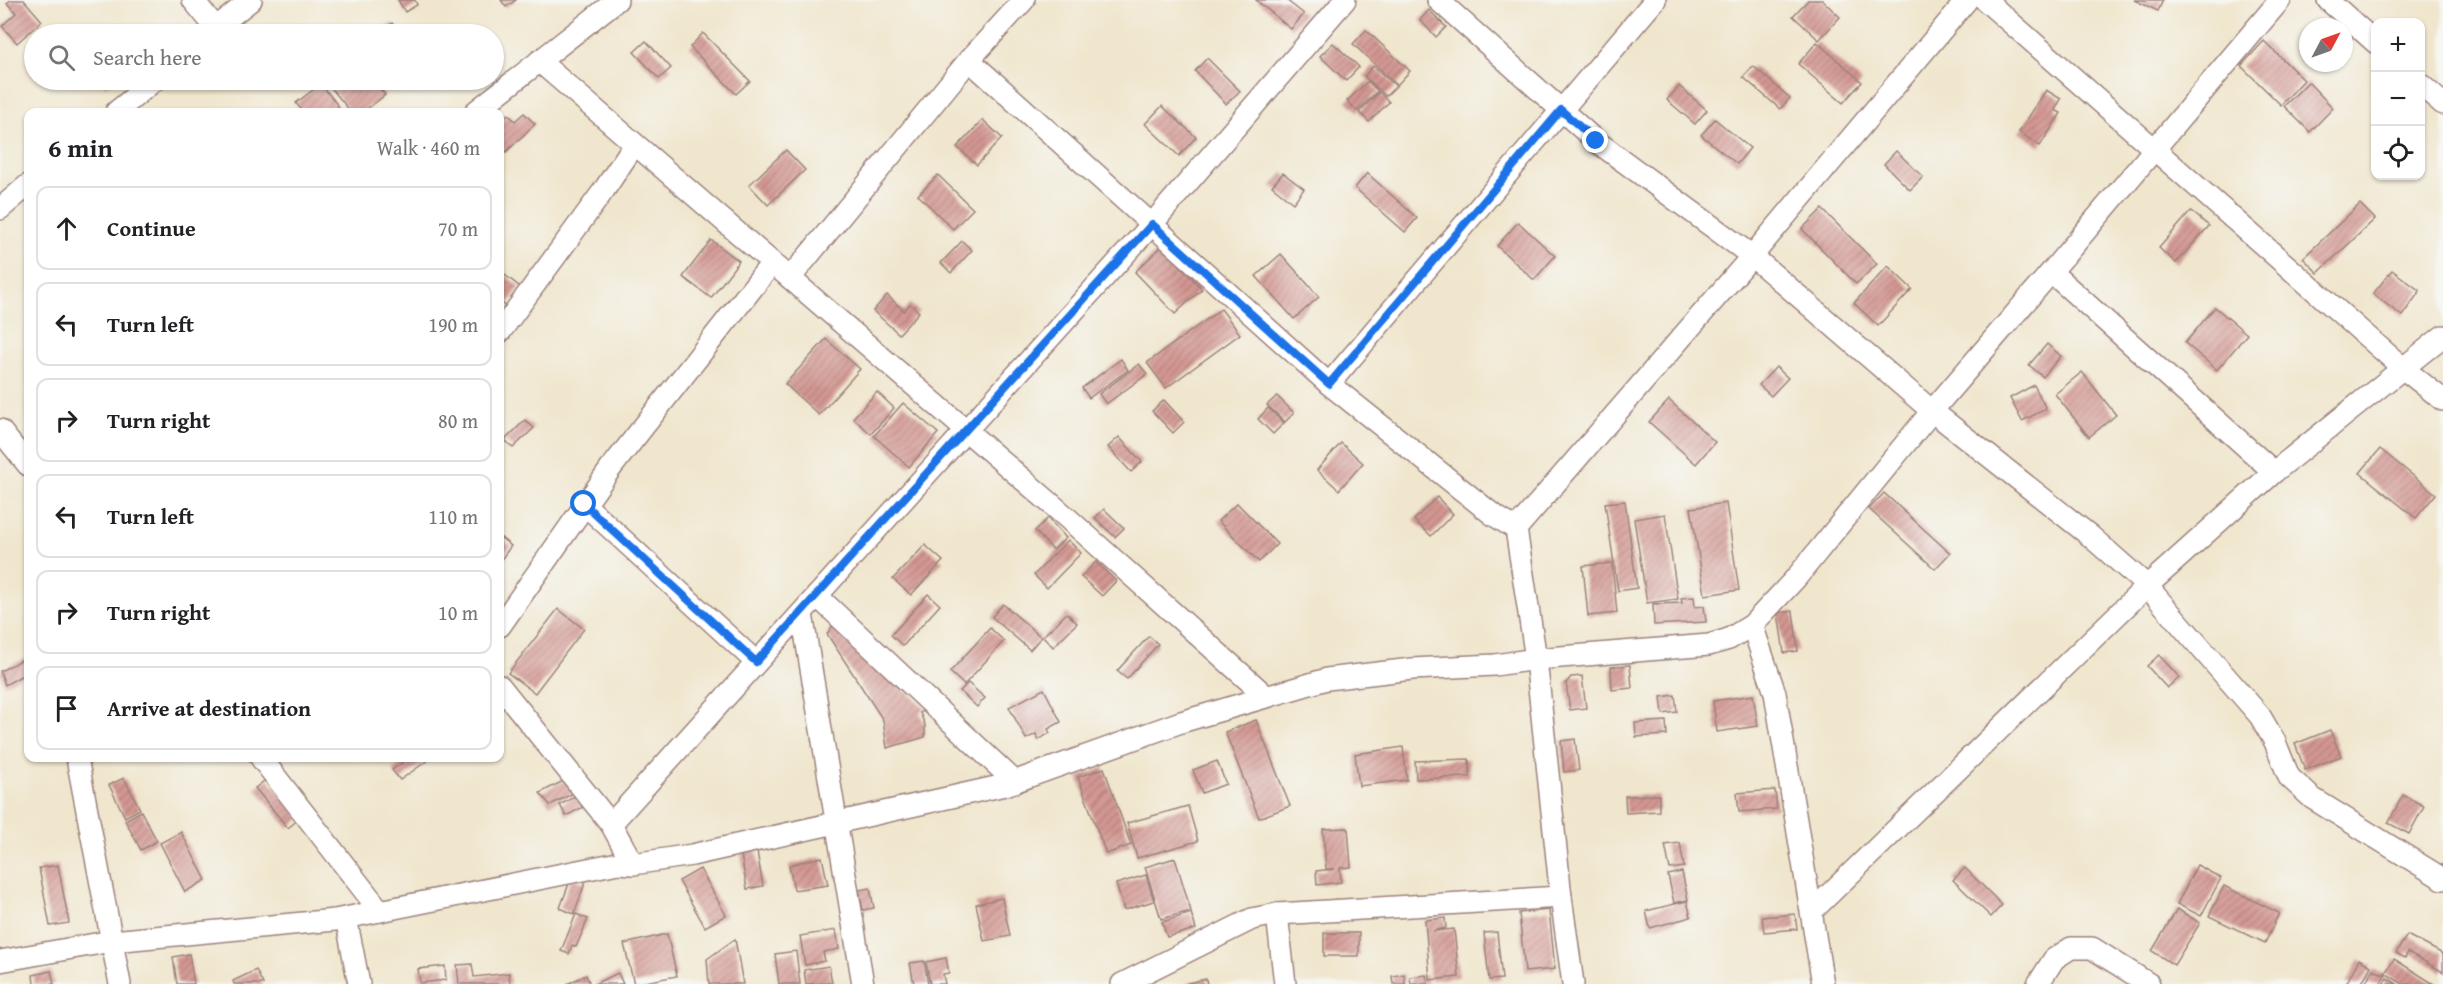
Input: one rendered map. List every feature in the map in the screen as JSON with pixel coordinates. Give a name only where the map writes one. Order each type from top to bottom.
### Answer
[{"type":"street","points":[[193,0],[208,24]]},
{"type":"street","points":[[221,24],[251,0]]},
{"type":"street","points":[[504,89],[617,0]]},
{"type":"street","points":[[790,278],[969,60],[1024,0]]},
{"type":"street","points":[[611,824],[1152,224],[1345,0]]},
{"type":"street","points":[[1438,0],[1596,141],[1752,256],[1932,411],[2068,518],[2147,586],[2260,716],[2275,742],[2289,777],[2312,798],[2443,879]]},
{"type":"street","points":[[1329,384],[1654,0]]},
{"type":"street","points":[[1516,529],[1752,256],[1967,0]]},
{"type":"street","points":[[1985,0],[2404,369],[2443,400]]},
{"type":"street","points":[[0,961],[112,941],[346,918],[618,863],[633,864],[692,855],[1015,782],[1181,723],[1327,679],[1412,669],[1495,665],[1536,659],[1709,645],[1729,639],[1752,625],[1796,578],[1932,411],[2280,0]]},
{"type":"street","points":[[2328,0],[2371,39]]},
{"type":"street","points":[[969,60],[1329,384],[1492,514],[1516,529],[1536,659],[1561,897],[1574,984]]},
{"type":"street","points":[[539,61],[967,430],[1267,697]]},
{"type":"street","points":[[2425,88],[2443,104]]},
{"type":"street","points":[[121,108],[143,90]]},
{"type":"street","points":[[480,108],[503,90]]},
{"type":"street","points":[[504,327],[604,190],[634,145]]},
{"type":"street","points":[[0,209],[24,188]]},
{"type":"street","points":[[504,620],[584,504],[772,262]]},
{"type":"street","points":[[2051,272],[2274,472]]},
{"type":"street","points":[[1812,911],[2147,586],[2274,472],[2443,336]]},
{"type":"street","points":[[0,430],[24,460]]},
{"type":"street","points":[[584,504],[756,662]]},
{"type":"street","points":[[817,596],[1015,782]]},
{"type":"street","points":[[802,614],[863,984]]},
{"type":"street","points":[[1752,625],[1775,693],[1823,984]]},
{"type":"street","points":[[504,691],[611,824],[633,864]]},
{"type":"street","points":[[78,762],[120,984]]},
{"type":"street","points":[[264,762],[380,911]]},
{"type":"street","points":[[1122,984],[1252,919],[1277,914],[1561,897]]},
{"type":"street","points":[[1277,914],[1285,984]]},
{"type":"street","points":[[346,918],[359,984]]},
{"type":"street","points":[[2038,984],[2054,959],[2071,948],[2092,948],[2149,984]]},
{"type":"building","points":[[11,0],[24,0],[42,21],[39,24],[24,24],[24,37],[17,43],[2,26],[16,13],[7,3]]},
{"type":"building","points":[[398,0],[415,0],[417,5],[405,12]]},
{"type":"building","points":[[501,0],[516,0],[506,7]]},
{"type":"building","points":[[1256,0],[1286,0],[1304,14],[1291,29]]},
{"type":"building","points":[[1808,0],[1822,0],[1840,17],[1819,40],[1793,16]]},
{"type":"building","points":[[2134,0],[2163,0],[2158,11]]},
{"type":"building","points":[[1429,10],[1446,27],[1436,37],[1420,20]]},
{"type":"building","points":[[1366,30],[1410,71],[1397,85],[1353,44]]},
{"type":"building","points":[[703,33],[750,81],[736,94],[690,47]]},
{"type":"building","points":[[646,41],[671,68],[659,79],[634,52]]},
{"type":"building","points":[[2264,41],[2304,80],[2281,105],[2241,66]]},
{"type":"building","points":[[1817,42],[1862,82],[1843,103],[1798,64]]},
{"type":"building","points":[[1333,43],[1359,67],[1346,81],[1320,56]]},
{"type":"building","points":[[1207,58],[1240,91],[1226,104],[1195,71]]},
{"type":"building","points":[[1373,66],[1396,86],[1386,96],[1364,76]]},
{"type":"building","points":[[1753,66],[1790,98],[1780,109],[1743,77]]},
{"type":"building","points":[[1368,81],[1378,91],[1357,111],[1347,101]]},
{"type":"building","points":[[2308,82],[2333,108],[2310,132],[2284,106]]},
{"type":"building","points":[[1679,86],[1707,110],[1695,124],[1667,100]]},
{"type":"building","points":[[313,90],[326,90],[339,107],[300,108],[296,103]]},
{"type":"building","points":[[333,90],[381,90],[385,95],[368,108],[348,108]]},
{"type":"building","points":[[2046,90],[2061,99],[2055,110],[2061,113],[2040,146],[2019,132]]},
{"type":"building","points":[[1379,92],[1389,102],[1369,122],[1359,112]]},
{"type":"building","points":[[1162,106],[1196,137],[1179,156],[1145,124]]},
{"type":"building","points":[[524,113],[535,124],[506,152],[504,149],[504,118],[508,114],[515,121]]},
{"type":"building","points":[[1715,119],[1750,148],[1737,164],[1701,135]]},
{"type":"building","points":[[983,120],[1002,138],[977,165],[957,147]]},
{"type":"building","points":[[786,150],[805,170],[768,205],[749,185]]},
{"type":"building","points":[[1896,151],[1923,177],[1910,190],[1884,164]]},
{"type":"building","points":[[1283,173],[1304,189],[1293,203],[1272,186]]},
{"type":"building","points":[[1367,173],[1417,218],[1405,232],[1355,188]]},
{"type":"building","points":[[938,175],[973,209],[953,229],[918,195]]},
{"type":"building","points":[[2360,204],[2375,219],[2318,273],[2303,258]]},
{"type":"building","points":[[1822,209],[1877,264],[1856,284],[1802,229]]},
{"type":"building","points":[[2191,211],[2209,226],[2176,263],[2159,248]]},
{"type":"building","points":[[1518,222],[1555,256],[1534,280],[1497,246]]},
{"type":"building","points":[[711,240],[739,261],[711,298],[683,277]]},
{"type":"building","points":[[962,241],[972,250],[951,273],[941,263]]},
{"type":"building","points":[[1162,246],[1202,289],[1175,314],[1135,272]]},
{"type":"building","points":[[1281,254],[1319,297],[1294,319],[1256,276]]},
{"type":"building","points":[[1888,266],[1912,289],[1878,326],[1854,303]]},
{"type":"building","points":[[2392,270],[2420,291],[2402,316],[2373,294]]},
{"type":"building","points":[[504,274],[520,287],[506,306],[504,305]]},
{"type":"building","points":[[887,295],[904,311],[910,304],[919,312],[899,334],[873,311]]},
{"type":"building","points":[[2215,307],[2247,334],[2217,370],[2185,343]]},
{"type":"building","points":[[1221,309],[1240,334],[1166,388],[1147,363]]},
{"type":"building","points":[[826,339],[860,369],[819,415],[785,384]]},
{"type":"building","points":[[2047,344],[2061,356],[2043,377],[2029,365]]},
{"type":"building","points":[[1121,359],[1128,370],[1089,398],[1082,388]]},
{"type":"building","points":[[1139,364],[1147,374],[1106,404],[1099,394]]},
{"type":"building","points":[[1776,367],[1788,378],[1771,396],[1759,385]]},
{"type":"building","points":[[2082,372],[2116,415],[2089,437],[2055,394]]},
{"type":"building","points":[[2034,385],[2046,409],[2022,421],[2010,398]]},
{"type":"building","points":[[877,392],[894,408],[871,434],[853,418]]},
{"type":"building","points":[[1277,396],[1294,413],[1285,422],[1267,405]]},
{"type":"building","points":[[1164,400],[1184,422],[1173,433],[1152,411]]},
{"type":"building","points":[[1669,400],[1715,442],[1696,464],[1649,422]]},
{"type":"building","points":[[903,403],[938,433],[909,467],[874,436]]},
{"type":"building","points":[[1268,408],[1284,423],[1273,434],[1258,419]]},
{"type":"building","points":[[525,420],[534,428],[513,448],[505,440]]},
{"type":"building","points":[[1119,437],[1142,462],[1131,472],[1108,447]]},
{"type":"building","points":[[1341,443],[1363,463],[1339,490],[1317,470]]},
{"type":"building","points":[[2380,449],[2436,494],[2416,518],[2360,473]]},
{"type":"building","points":[[1884,493],[1950,553],[1935,569],[1869,509]]},
{"type":"building","points":[[1437,497],[1453,514],[1431,536],[1414,520]]},
{"type":"building","points":[[1625,501],[1637,588],[1618,591],[1605,503]]},
{"type":"building","points":[[1237,503],[1277,544],[1259,562],[1218,521]]},
{"type":"building","points":[[1726,503],[1739,590],[1705,595],[1691,508]]},
{"type":"building","points":[[1104,509],[1124,528],[1115,537],[1095,518]]},
{"type":"building","points":[[1665,514],[1678,599],[1647,603],[1634,519]]},
{"type":"building","points":[[1048,518],[1066,538],[1053,550],[1035,531]]},
{"type":"building","points":[[504,540],[511,546],[504,556]]},
{"type":"building","points":[[1068,540],[1081,553],[1047,588],[1034,575]]},
{"type":"building","points":[[925,545],[943,561],[911,595],[893,579]]},
{"type":"building","points":[[1096,562],[1116,581],[1102,596],[1081,577]]},
{"type":"building","points":[[1612,563],[1617,613],[1588,616],[1583,566]]},
{"type":"building","points":[[928,594],[940,605],[903,646],[891,635]]},
{"type":"building","points":[[1694,597],[1695,607],[1704,606],[1706,622],[1654,625],[1653,604],[1682,603],[1681,598]]},
{"type":"building","points":[[1003,604],[1041,637],[1030,650],[992,617]]},
{"type":"building","points":[[558,609],[584,629],[535,693],[508,673]]},
{"type":"building","points":[[1793,611],[1798,651],[1784,653],[1778,613]]},
{"type":"building","points":[[1067,613],[1077,623],[1053,647],[1043,636]]},
{"type":"building","points":[[833,625],[925,708],[920,713],[925,725],[925,737],[887,748],[883,720],[827,634]]},
{"type":"building","points":[[990,628],[1004,641],[964,685],[950,672]]},
{"type":"building","points":[[1149,636],[1158,644],[1127,679],[1117,671]]},
{"type":"building","points":[[2159,655],[2179,677],[2167,688],[2147,666]]},
{"type":"building","points":[[24,659],[24,674],[5,685],[0,671]]},
{"type":"building","points":[[1630,665],[1632,688],[1612,690],[1611,667]]},
{"type":"building","points":[[1582,676],[1586,708],[1570,710],[1566,683],[1571,677]]},
{"type":"building","points":[[968,683],[985,698],[977,707],[960,691]]},
{"type":"building","points":[[1044,689],[1061,722],[1048,729],[1050,733],[1038,740],[1036,734],[1026,739],[1009,707]]},
{"type":"building","points":[[1675,695],[1677,712],[1663,714],[1661,697]]},
{"type":"building","points":[[1753,695],[1758,726],[1717,732],[1713,701]]},
{"type":"building","points":[[1256,720],[1290,806],[1259,818],[1225,732]]},
{"type":"building","points":[[1666,721],[1667,735],[1636,737],[1635,723]]},
{"type":"building","points":[[2330,730],[2341,756],[2305,770],[2295,744]]},
{"type":"building","points":[[1575,739],[1579,770],[1564,772],[1561,741]]},
{"type":"building","points":[[1403,747],[1407,780],[1359,786],[1355,754]]},
{"type":"building","points":[[1469,759],[1470,777],[1416,779],[1415,761]]},
{"type":"building","points":[[1217,761],[1226,784],[1202,793],[1193,770]]},
{"type":"building","points":[[403,762],[425,762],[400,780],[392,770]]},
{"type":"building","points":[[1104,768],[1131,845],[1106,854],[1078,777]]},
{"type":"building","points":[[571,777],[580,790],[550,805],[540,793]]},
{"type":"building","points":[[124,778],[140,809],[125,817],[109,785]]},
{"type":"building","points":[[268,778],[300,818],[288,828],[255,788]]},
{"type":"building","points":[[1775,790],[1777,809],[1739,812],[1737,793]]},
{"type":"building","points":[[582,792],[589,804],[566,816],[560,805]]},
{"type":"building","points":[[1659,795],[1659,811],[1626,813],[1625,796]]},
{"type":"building","points":[[2403,795],[2424,806],[2409,834],[2388,823]]},
{"type":"building","points":[[1188,806],[1198,841],[1137,858],[1127,823]]},
{"type":"building","points":[[141,811],[157,841],[141,850],[125,820]]},
{"type":"building","points":[[1348,828],[1351,867],[1340,868],[1341,882],[1317,885],[1316,871],[1334,869],[1326,869],[1323,829]]},
{"type":"building","points":[[181,832],[206,880],[185,892],[160,843]]},
{"type":"building","points":[[1680,843],[1684,867],[1670,869],[1665,845]]},
{"type":"building","points":[[756,846],[763,886],[747,889],[740,849]]},
{"type":"building","points":[[822,857],[828,885],[794,890],[789,865]]},
{"type":"building","points":[[1175,858],[1191,911],[1161,919],[1145,867]]},
{"type":"building","points":[[58,865],[69,923],[50,926],[39,868]]},
{"type":"building","points":[[2197,865],[2221,878],[2201,916],[2177,904]]},
{"type":"building","points":[[1965,868],[2002,905],[1991,917],[1953,880]]},
{"type":"building","points":[[700,869],[726,915],[705,927],[679,881]]},
{"type":"building","points":[[1682,872],[1688,900],[1674,903],[1668,875]]},
{"type":"building","points":[[1146,875],[1154,901],[1124,910],[1116,884]]},
{"type":"building","points":[[571,878],[585,883],[574,914],[560,908]]},
{"type":"building","points":[[2224,886],[2279,913],[2265,943],[2209,916]]},
{"type":"building","points":[[870,888],[874,908],[863,910],[859,890]]},
{"type":"building","points":[[1002,898],[1010,936],[984,941],[976,904]]},
{"type":"building","points":[[1687,901],[1691,917],[1650,928],[1646,911]]},
{"type":"building","points":[[2177,909],[2200,923],[2174,965],[2152,951]]},
{"type":"building","points":[[1549,910],[1555,969],[1525,972],[1519,913]]},
{"type":"building","points":[[1191,913],[1196,929],[1167,937],[1162,922]]},
{"type":"building","points":[[576,914],[588,919],[576,947],[572,945],[569,954],[561,951]]},
{"type":"building","points":[[1795,914],[1797,929],[1764,932],[1762,917]]},
{"type":"building","points":[[1445,918],[1446,928],[1433,931],[1454,929],[1459,977],[1430,980],[1425,920]]},
{"type":"building","points":[[836,930],[839,949],[823,952],[825,961],[805,965],[800,936]]},
{"type":"building","points":[[1497,932],[1502,979],[1489,980],[1484,933]]},
{"type":"building","points":[[1324,933],[1359,933],[1359,956],[1324,956]]},
{"type":"building","points":[[667,934],[677,976],[634,984],[624,944]]},
{"type":"building","points":[[2407,935],[2443,954],[2443,972],[2408,952],[2405,958],[2396,953]]},
{"type":"building","points":[[735,939],[743,984],[709,984],[707,959]]},
{"type":"building","points":[[796,951],[800,984],[779,984],[775,954]]},
{"type":"building","points":[[189,954],[194,984],[177,984],[173,957]]},
{"type":"building","points":[[946,958],[949,973],[943,974],[945,984],[930,984],[926,962]]},
{"type":"building","points":[[2359,959],[2371,966],[2361,984],[2346,984]]},
{"type":"building","points":[[2394,959],[2434,984],[2403,984],[2385,973]]},
{"type":"building","points":[[924,961],[928,984],[914,984],[910,963]]},
{"type":"building","points":[[472,964],[474,977],[509,973],[510,984],[459,984],[457,965]]},
{"type":"building","points":[[445,966],[446,980],[420,983],[418,969]]},
{"type":"building","points":[[829,966],[832,983],[806,984],[804,970]]},
{"type":"building","points":[[2373,969],[2385,975],[2380,984],[2365,984]]},
{"type":"building","points":[[256,970],[263,984],[234,984],[233,981]]},
{"type":"building","points":[[51,971],[54,984],[34,984],[33,975]]},
{"type":"building","points":[[618,973],[623,984],[594,984]]},
{"type":"building","points":[[1404,974],[1405,984],[1393,984],[1392,976]]},
{"type":"building","points":[[586,975],[590,984],[567,984]]},
{"type":"building","points":[[1426,975],[1428,984],[1411,984],[1410,977]]},
{"type":"building","points":[[2387,978],[2397,984],[2383,984]]},
{"type":"building","points":[[1206,979],[1207,984],[1187,984],[1187,983]]},
{"type":"route","points":[[584,504],[756,662],[802,614],[1152,224],[1329,384],[1561,110],[1596,141]]}]
